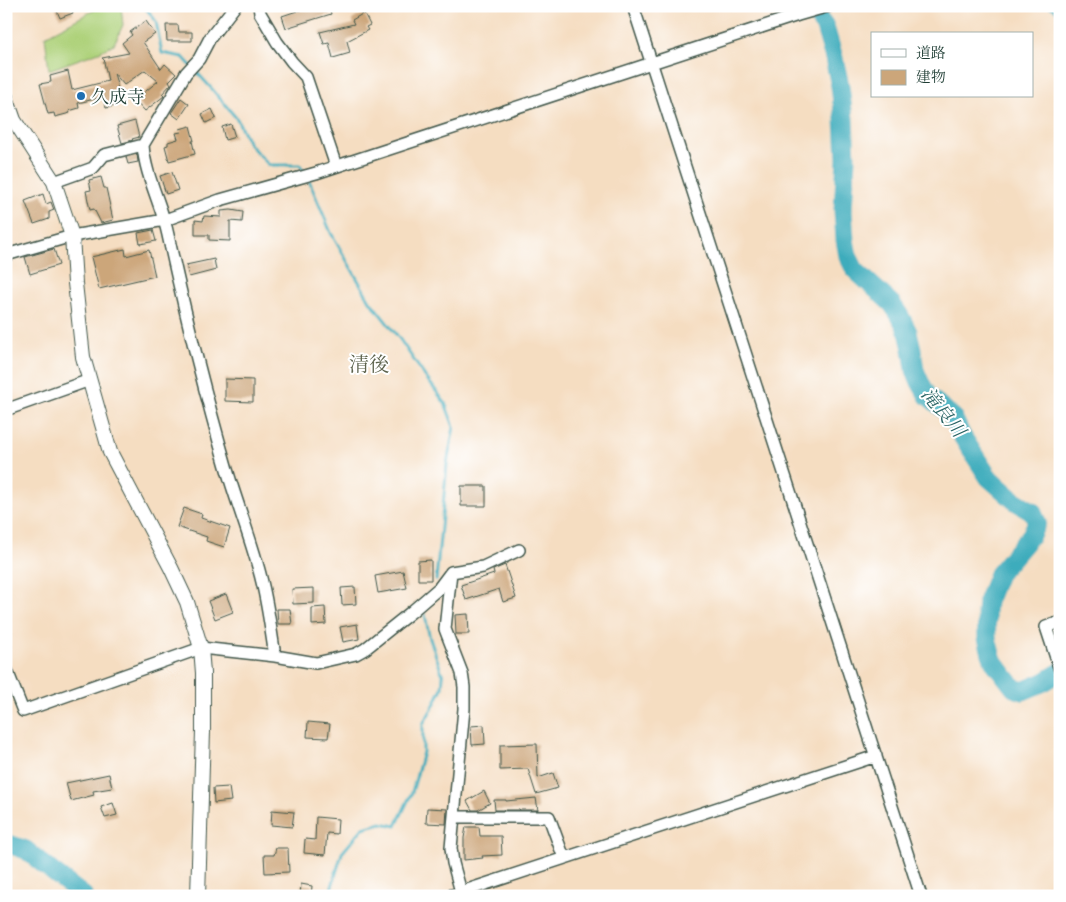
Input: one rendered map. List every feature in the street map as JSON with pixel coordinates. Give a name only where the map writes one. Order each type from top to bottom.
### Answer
[{"type":"street","points":[[235,6],[210,38],[199,59],[186,73],[143,145],[148,174],[165,220],[209,407],[231,485],[262,582],[275,656]]},
{"type":"street","points":[[259,6],[260,13],[277,42],[306,77],[336,166]]},
{"type":"street","points":[[633,6],[921,896]]},
{"type":"street","points":[[6,255],[72,236],[165,220],[220,200],[316,173],[828,7]]},
{"type":"street","points":[[6,97],[14,120],[54,182],[72,236],[83,357],[110,452],[187,602],[200,648],[203,673],[203,731],[198,896]]},
{"type":"street","points":[[54,182],[93,168],[104,155],[143,145]]},
{"type":"street","points":[[11,408],[90,380]]},
{"type":"street","points":[[6,668],[23,711],[200,648],[275,656],[316,663],[356,654],[365,649],[439,588],[451,572],[483,566],[519,550]]},
{"type":"street","points":[[451,572],[444,629],[462,673],[464,687],[464,709],[451,848],[452,863],[462,892]]},
{"type":"street","points":[[1060,622],[1046,627],[1060,670]]},
{"type":"street","points":[[449,896],[876,756]]},
{"type":"street","points":[[454,817],[549,817],[564,858]]},
{"type":"green space","points":[[102,6],[121,6],[123,25],[114,44],[99,52],[49,70],[45,36]]},
{"type":"building","points":[[55,6],[71,6],[73,13],[60,18]]},
{"type":"building","points":[[312,6],[329,6],[331,14],[286,28],[282,16]]},
{"type":"building","points":[[364,13],[370,25],[366,27],[368,30],[347,41],[350,53],[333,58],[329,43],[324,44],[320,32],[354,24],[352,20]]},
{"type":"building","points":[[146,21],[155,34],[143,42],[161,69],[165,64],[176,74],[169,81],[171,84],[162,94],[164,96],[145,111],[135,100],[158,81],[145,70],[124,85],[114,73],[122,104],[106,108],[103,97],[78,103],[79,108],[69,111],[70,113],[55,117],[54,113],[48,114],[40,84],[51,82],[50,76],[68,71],[72,90],[108,81],[105,61],[102,58],[129,53],[122,43],[132,35],[130,32]]},
{"type":"building","points":[[166,25],[178,25],[179,32],[192,32],[192,41],[167,41]]},
{"type":"building","points":[[181,98],[189,104],[179,119],[171,113]]},
{"type":"building","points":[[212,109],[216,118],[206,123],[202,114]]},
{"type":"building","points":[[135,121],[139,137],[122,143],[117,126]]},
{"type":"building","points":[[231,124],[235,137],[225,140],[222,127]]},
{"type":"building","points":[[190,126],[195,154],[169,161],[165,146],[168,145],[168,142],[178,139],[176,133],[181,132],[180,129]]},
{"type":"building","points":[[137,154],[138,162],[128,164],[126,157]]},
{"type":"building","points":[[172,172],[178,190],[166,194],[160,176]]},
{"type":"building","points":[[101,177],[104,188],[106,188],[113,220],[101,223],[94,209],[90,210],[86,191],[91,190],[89,180]]},
{"type":"building","points":[[43,194],[46,204],[51,202],[54,210],[49,212],[49,219],[34,224],[25,201]]},
{"type":"building","points":[[221,211],[243,212],[242,222],[230,221],[230,241],[209,240],[209,235],[195,235],[195,220],[203,221],[204,216],[221,217]]},
{"type":"building","points":[[153,230],[156,241],[140,244],[138,233]]},
{"type":"building","points":[[54,249],[59,265],[30,274],[25,257]]},
{"type":"building","points":[[125,249],[126,256],[149,250],[155,276],[99,289],[91,257]]},
{"type":"building","points":[[214,259],[216,270],[189,277],[186,265]]},
{"type":"building","points":[[225,379],[253,380],[253,402],[225,401]]},
{"type":"building","points":[[461,486],[486,486],[486,506],[461,506]]},
{"type":"building","points":[[184,508],[202,514],[201,518],[230,528],[224,547],[206,541],[207,537],[177,527]]},
{"type":"building","points":[[431,560],[431,580],[418,580],[418,561]]},
{"type":"building","points":[[505,565],[516,598],[503,602],[499,589],[466,600],[461,585],[494,574],[493,570]]},
{"type":"building","points":[[403,571],[407,588],[378,593],[375,576]]},
{"type":"building","points":[[355,587],[356,604],[342,605],[341,588]]},
{"type":"building","points":[[314,588],[314,603],[293,604],[292,589]]},
{"type":"building","points":[[226,594],[233,612],[215,619],[208,601]]},
{"type":"building","points":[[325,607],[326,624],[312,625],[312,608]]},
{"type":"building","points":[[277,609],[290,609],[292,624],[278,624]]},
{"type":"building","points":[[468,614],[469,634],[456,634],[455,615]]},
{"type":"building","points":[[357,624],[359,639],[343,642],[340,627]]},
{"type":"building","points":[[308,722],[330,724],[328,738],[307,737]]},
{"type":"building","points":[[484,725],[485,744],[472,745],[471,726]]},
{"type":"building","points":[[537,744],[538,778],[553,773],[558,788],[536,794],[528,769],[500,770],[500,745]]},
{"type":"building","points":[[109,774],[112,788],[93,791],[94,795],[71,801],[66,783]]},
{"type":"building","points":[[229,787],[231,801],[214,803],[213,788]]},
{"type":"building","points":[[484,791],[490,803],[478,810],[472,810],[467,801]]},
{"type":"building","points":[[536,798],[538,810],[495,810],[494,800],[506,801]]},
{"type":"building","points":[[113,803],[117,815],[105,818],[101,807]]},
{"type":"building","points":[[427,808],[447,809],[446,824],[426,823]]},
{"type":"building","points":[[272,810],[294,812],[292,827],[271,825]]},
{"type":"building","points":[[316,817],[338,819],[337,834],[327,833],[325,855],[304,853],[305,839],[315,840]]},
{"type":"building","points":[[466,827],[479,827],[480,836],[501,836],[502,855],[482,856],[483,858],[464,860]]},
{"type":"building","points":[[276,848],[288,848],[289,872],[265,873],[264,855],[274,855]]},
{"type":"building","points":[[301,884],[312,886],[311,896],[300,896]]},
{"type":"waterway","points":[[144,6],[156,22],[162,53],[183,57],[237,119],[249,144],[269,165],[300,165],[305,173]]},
{"type":"waterway","name":"滝良川","points":[[809,6],[825,27],[840,86],[846,159],[843,210],[848,256],[855,270],[892,304],[900,316],[908,332],[915,370],[928,396],[953,417],[962,436],[989,478],[1015,501],[1032,511],[1037,522],[1031,535],[998,574],[987,602],[987,638],[994,662],[1014,688],[1023,691],[1044,682],[1060,672]]},
{"type":"waterway","points":[[1050,6],[1060,13]]},
{"type":"waterway","points":[[308,178],[331,233],[370,301],[445,403],[454,427],[447,464],[436,580]]},
{"type":"waterway","points":[[329,896],[342,853],[363,828],[381,823],[396,826],[412,792],[423,752],[423,724],[442,688],[443,676],[430,639],[425,615]]},
{"type":"waterway","points":[[6,843],[26,850],[84,896]]},
{"type":"place","name":"久成寺","points":[[81,96]]},
{"type":"district","name":"清後","points":[[369,363]]}]
